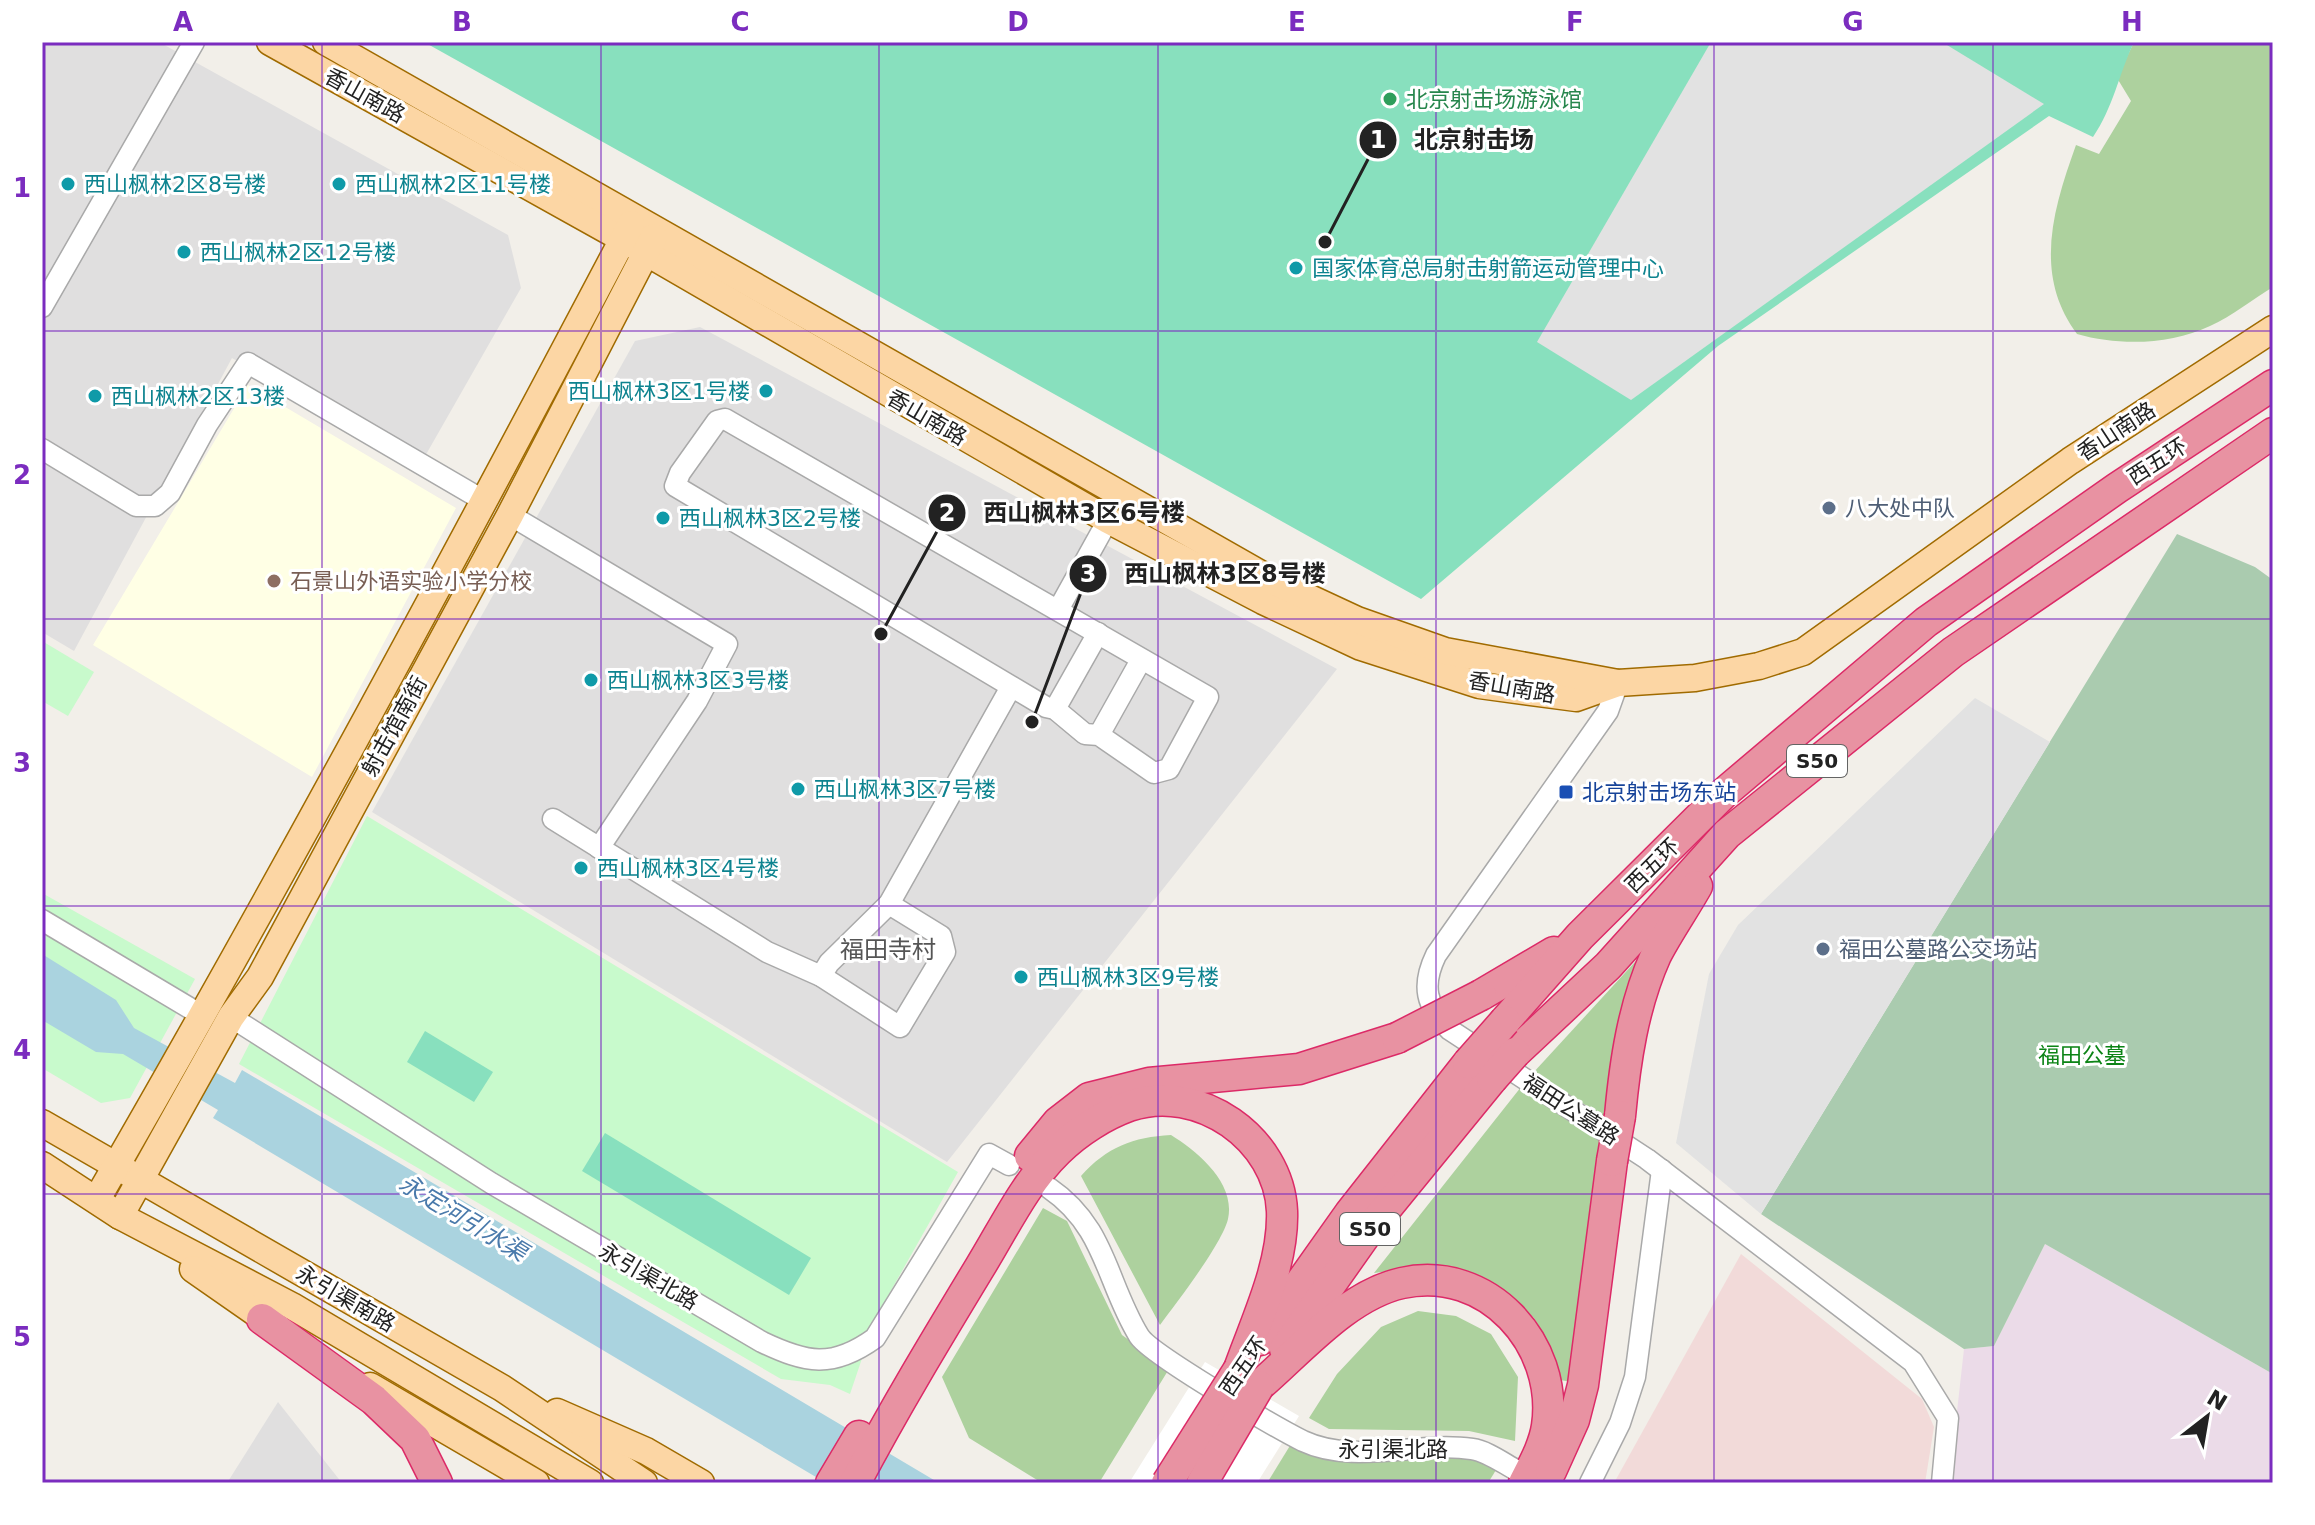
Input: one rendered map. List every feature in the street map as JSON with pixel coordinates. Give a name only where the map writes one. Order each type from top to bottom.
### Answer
[{"type":"highway","name":"西五环","points":[[1167,1483],[1249,1378],[1350,1213],[1480,1071],[1505,1021],[1580,936],[1724,793],[1914,632],[2117,488],[2273,385]]},
{"type":"highway","name":"西五环","points":[[1480,1071],[1515,1053],[1608,966],[1727,834],[1953,652],[2273,433]]},
{"type":"highway","points":[[1545,1483],[1574,1420],[1583,1385],[1625,1060],[1644,987],[1657,954],[1727,834]]},
{"type":"highway","points":[[855,1483],[877,1422],[1026,1161],[1058,1122],[1089,1098],[1149,1083],[1299,1069],[1397,1038],[1481,995],[1580,936]]},
{"type":"highway","points":[[831,1483],[877,1422],[1024,1193],[1058,1151],[1097,1121],[1132,1105],[1163,1102],[1197,1105],[1227,1118],[1250,1137],[1268,1163],[1278,1189],[1280,1231],[1249,1378]]},
{"type":"highway","points":[[1249,1378],[1377,1291],[1417,1281],[1464,1284],[1490,1298],[1510,1314],[1526,1335],[1547,1381],[1547,1429],[1520,1477]]},
{"type":"highway","points":[[262,1319],[374,1400],[415,1439],[437,1483]]},
{"type":"highway","name":"西五环","points":[[1202,1483],[1249,1378]]},
{"type":"main road","name":"香山南路","points":[[270,42],[640,235],[1273,581],[1357,620],[1445,651],[1618,683],[1695,678],[1759,666],[1803,652],[2070,461],[2273,329]]},
{"type":"main road","name":"香山南路","points":[[326,42],[1108,520],[1263,601],[1361,647],[1479,685],[1576,698],[1618,683]]},
{"type":"main road","name":"射击馆南街","points":[[120,1216],[181,1112],[199,1048],[203,1016],[486,502],[640,235]]},
{"type":"main road","name":"射击馆南街","points":[[97,1199],[158,1096],[199,1048],[231,1017],[260,977],[510,515],[640,235]]},
{"type":"main road","name":"永引渠南路","points":[[42,1123],[502,1388],[644,1483]]},
{"type":"main road","name":"永引渠南路","points":[[42,1165],[120,1216],[292,1306],[590,1483]]},
{"type":"main road","points":[[120,1216],[262,1319],[536,1483]]},
{"type":"main road","points":[[502,1388],[646,1451],[701,1483]]},
{"type":"street","points":[[42,307],[194,42]]},
{"type":"street","points":[[42,449],[136,506],[155,506],[170,493],[207,425],[248,363],[486,502]]},
{"type":"street","points":[[725,419],[1098,633],[1208,697],[1169,769],[1154,773],[1099,735],[1085,734],[1055,709],[1011,687],[675,486],[680,473],[717,421],[725,419]]},
{"type":"street","points":[[510,515],[727,644],[697,701],[599,848]]},
{"type":"street","points":[[1058,610],[1108,520]]},
{"type":"street","points":[[1055,709],[1098,633]]},
{"type":"street","points":[[1099,735],[1141,660]]},
{"type":"street","name":"福田公墓路","points":[[1618,683],[1608,711],[1436,955],[1427,973],[1427,999],[1434,1014],[1450,1030],[1662,1170],[1913,1362],[1948,1418],[1942,1483]]},
{"type":"street","points":[[821,976],[829,963],[889,904],[1011,687]]},
{"type":"street","points":[[553,819],[767,952],[821,976],[900,1027],[945,952],[941,936],[889,904]]},
{"type":"street","points":[[42,920],[203,1016]]},
{"type":"street","name":"永引渠北路","points":[[231,1017],[491,1183],[762,1342],[799,1359],[843,1355],[875,1338],[989,1154],[1009,1165]]},
{"type":"street","points":[[1590,1483],[1620,1423],[1635,1377],[1662,1170]]},
{"type":"street","name":"永引渠北路","points":[[1049,1188],[1072,1204],[1090,1227],[1140,1339],[1174,1364],[1304,1441],[1329,1450],[1474,1449],[1520,1477]]},
{"type":"shaded area","points":[[42,42],[159,42],[508,235],[521,288],[420,465],[232,358],[74,651],[42,632]]},
{"type":"shaded area","points":[[1711,42],[1942,42],[2044,104],[1631,400],[1537,342]]},
{"type":"shaded area","points":[[700,327],[1337,669],[947,1162],[372,812],[635,341]]},
{"type":"shaded area","name":"石景山外语实验小学分校","points":[[248,385],[456,508],[312,777],[93,645]]},
{"type":"shaded area","name":"福田公墓路公交场站","points":[[1975,698],[2050,742],[1761,1214],[1676,1143],[1709,974],[1738,925]]},
{"type":"shaded area","points":[[2045,1244],[2273,1374],[2273,1483],[1949,1483],[1964,1349],[1994,1346]]},
{"type":"shaded area","points":[[1741,1254],[1922,1399],[1934,1427],[1925,1483],[1614,1483]]},
{"type":"shaded area","points":[[278,1402],[342,1483],[227,1483]]},
{"type":"green space","points":[[424,42],[2134,42],[2106,114],[2093,137],[2049,116],[1718,346],[1421,599]]},
{"type":"green space","points":[[2134,42],[2273,42],[2273,287],[2210,326],[2178,337],[2144,342],[2077,334],[2063,312],[2051,265],[2051,241],[2060,193],[2076,145],[2099,154],[2131,101],[2117,78]]},
{"type":"green space","name":"福田公墓","points":[[2177,534],[2255,567],[2273,580],[2273,1374],[2045,1244],[1994,1346],[1964,1349],[1761,1214]]},
{"type":"green space","points":[[42,641],[94,672],[68,716],[42,701]]},
{"type":"green space","points":[[367,816],[958,1172],[876,1317],[850,1394],[830,1385],[781,1379],[239,1064]]},
{"type":"green space","points":[[42,893],[195,979],[130,1098],[101,1103],[42,1068]]},
{"type":"green space","points":[[1646,950],[1610,1120],[1533,1073]]},
{"type":"green space","points":[[425,1031],[493,1072],[474,1102],[407,1062]]},
{"type":"green space","points":[[1521,1087],[1605,1144],[1572,1382],[1560,1380],[1545,1337],[1534,1318],[1517,1302],[1419,1267],[1374,1273]]},
{"type":"green space","points":[[605,1133],[811,1258],[789,1295],[582,1171]]},
{"type":"green space","points":[[1171,1135],[1203,1159],[1212,1170],[1226,1193],[1229,1206],[1228,1219],[1217,1243],[1160,1325],[1081,1176],[1122,1145]]},
{"type":"green space","points":[[1043,1208],[1067,1221],[1122,1335],[1169,1369],[1099,1483],[1042,1483],[969,1438],[942,1377]]},
{"type":"green space","points":[[1418,1311],[1456,1316],[1491,1334],[1518,1377],[1515,1441],[1469,1431],[1329,1429],[1309,1418],[1337,1374],[1381,1327]]},
{"type":"green space","points":[[1291,1444],[1470,1457],[1496,1470],[1488,1483],[1267,1483]]},
{"type":"water","name":"永定河引水渠","points":[[42,954],[116,1000],[134,1028],[235,1083],[242,1070],[939,1483],[826,1483],[213,1118],[218,1110],[123,1054],[96,1052],[42,1020]]},
{"type":"pier","points":[[1205,1362],[1299,1416],[1257,1483],[1129,1483]]},
{"type":"place","name":"北京射击场游泳馆","points":[[1390,99]]},
{"type":"place","name":"西山枫林2区8号楼","points":[[68,184]]},
{"type":"place","name":"西山枫林2区11号楼","points":[[339,184]]},
{"type":"place","name":"北京射击场","points":[[1325,242]]},
{"type":"place","name":"西山枫林2区12号楼","points":[[184,252]]},
{"type":"place","name":"国家体育总局射击射箭运动管理中心","points":[[1296,268]]},
{"type":"place","name":"西山枫林3区1号楼","points":[[766,391]]},
{"type":"place","name":"西山枫林2区13楼","points":[[95,396]]},
{"type":"place","name":"八大处中队","points":[[1829,508]]},
{"type":"place","name":"西山枫林3区2号楼","points":[[663,518]]},
{"type":"place","name":"石景山外语实验小学分校","points":[[274,581]]},
{"type":"place","name":"西山枫林3区6号楼","points":[[881,634]]},
{"type":"place","name":"西山枫林3区3号楼","points":[[591,680]]},
{"type":"place","name":"西山枫林3区8号楼","points":[[1032,722]]},
{"type":"place","name":"西山枫林3区7号楼","points":[[798,789]]},
{"type":"place","name":"北京射击场东站","points":[[1566,792]]},
{"type":"place","name":"西山枫林3区4号楼","points":[[581,868]]},
{"type":"place","name":"福田公墓路公交场站","points":[[1823,949]]},
{"type":"place","name":"西山枫林3区9号楼","points":[[1021,977]]},
{"type":"district","name":"福田寺村","points":[[888,950]]}]
